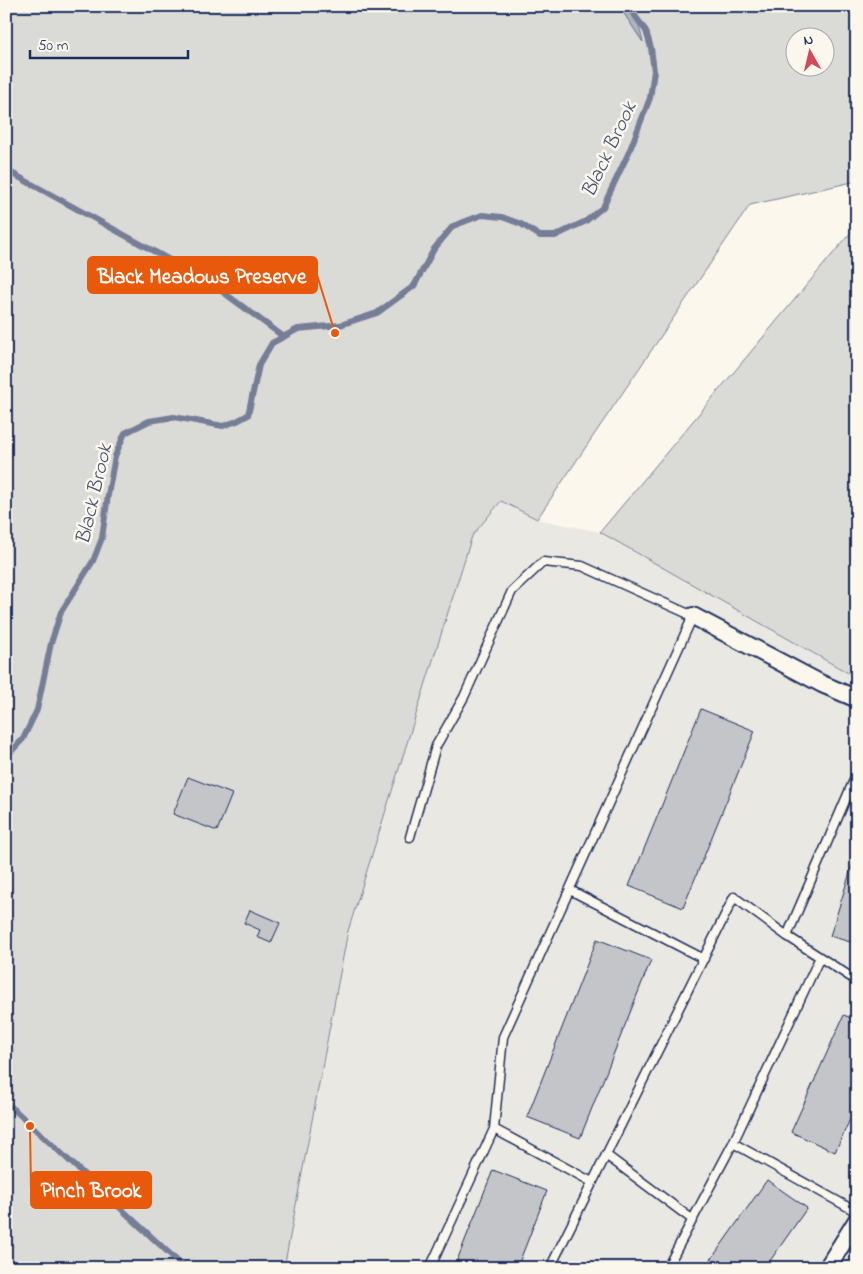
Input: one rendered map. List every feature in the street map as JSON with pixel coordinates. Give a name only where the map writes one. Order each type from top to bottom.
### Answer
[{"type":"street","points":[[693,616],[822,684],[857,699]]},
{"type":"street","points":[[827,1268],[857,1220]]},
{"type":"lane","points":[[410,837],[436,746],[464,697],[512,591],[543,562],[582,566],[693,616],[503,1037],[494,1129],[430,1268]]},
{"type":"lane","points":[[787,936],[857,772]]},
{"type":"lane","points":[[570,890],[704,959]]},
{"type":"lane","points":[[550,1268],[734,897],[787,936],[857,981]]},
{"type":"lane","points":[[667,1268],[733,1143],[820,957]]},
{"type":"lane","points":[[494,1129],[592,1182]]},
{"type":"lane","points":[[733,1143],[857,1212]]},
{"type":"lane","points":[[606,1155],[693,1220]]},
{"type":"shaded area","points":[[6,6],[619,6],[642,41],[634,6],[857,6],[857,181],[750,205],[537,519],[501,501],[472,536],[348,931],[284,1268],[6,1268]]},
{"type":"shaded area","points":[[619,6],[634,6],[643,42]]},
{"type":"shaded area","points":[[857,225],[857,678],[600,532]]},
{"type":"shaded area","points":[[501,501],[537,519],[600,532],[857,678],[857,1268],[284,1268],[348,931],[472,536]]},
{"type":"building","points":[[701,709],[755,731],[683,908],[629,886]]},
{"type":"building","points":[[188,777],[232,794],[217,831],[173,814]]},
{"type":"building","points":[[857,850],[857,944],[830,936]]},
{"type":"building","points":[[250,910],[280,923],[271,943],[257,937],[260,930],[244,923]]},
{"type":"building","points":[[597,939],[651,960],[580,1138],[527,1117]]},
{"type":"building","points":[[844,1015],[857,1021],[857,1104],[835,1152],[791,1132]]},
{"type":"building","points":[[493,1170],[547,1191],[517,1268],[454,1268]]},
{"type":"building","points":[[767,1180],[807,1208],[765,1268],[705,1268]]},
{"type":"waterway","name":"Black Brook","points":[[6,757],[23,739],[37,710],[51,643],[61,612],[93,561],[102,538],[115,456],[125,433],[149,421],[174,417],[223,426],[248,415],[259,365],[272,343],[298,329],[340,325],[377,313],[414,286],[434,249],[453,226],[482,215],[502,217],[521,224],[540,236],[555,236],[586,221],[603,207],[629,152],[650,98],[654,71],[651,48],[646,31],[628,6]]},
{"type":"waterway","points":[[6,170],[208,281],[284,337]]},
{"type":"waterway","points":[[6,1102],[185,1268]]},
{"type":"place","name":"Black Meadows Preserve","points":[[335,333]]},
{"type":"place","name":"Pinch Brook","points":[[30,1126]]}]
